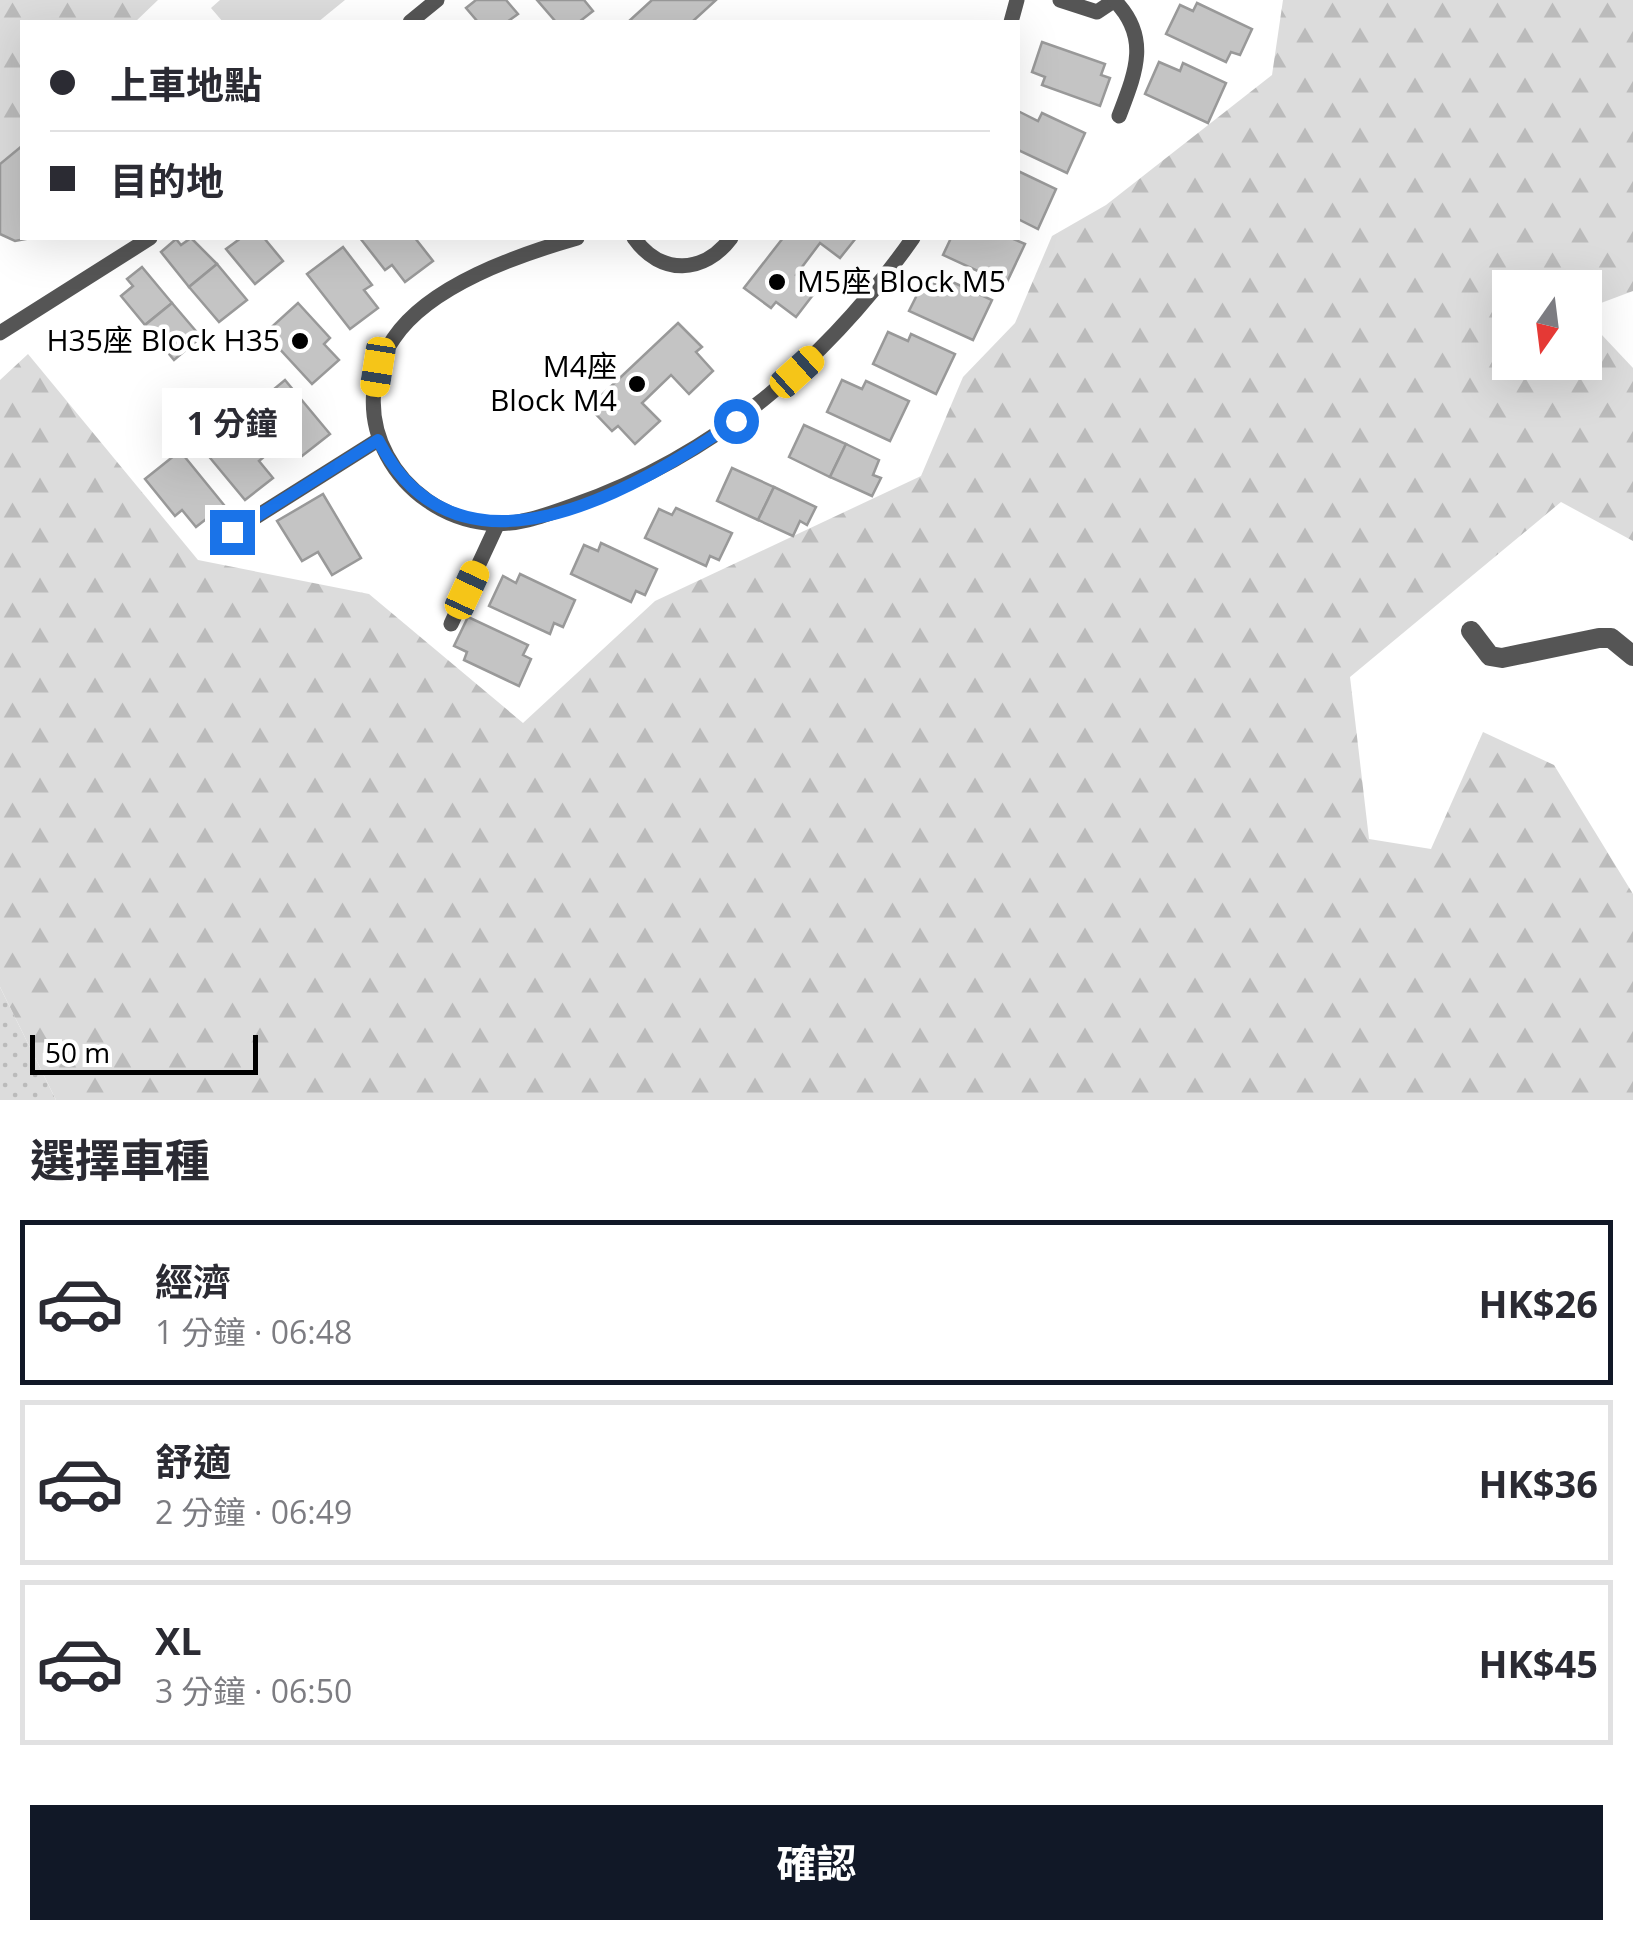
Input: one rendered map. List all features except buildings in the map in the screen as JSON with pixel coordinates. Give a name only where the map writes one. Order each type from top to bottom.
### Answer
[{"type":"street","points":[[1471,630],[1490,656],[1502,658],[1611,638],[1633,656]]},
{"type":"lane","points":[[412,20],[437,0]]},
{"type":"lane","points":[[1060,0],[1097,12],[1115,1],[1134,26],[1139,56],[1119,116]]},
{"type":"lane","points":[[0,333],[147,240]]},
{"type":"lane","points":[[571,240],[494,266],[424,310],[395,336],[378,367],[372,403],[378,440],[395,473],[421,499],[452,516],[498,523],[524,521],[616,489],[669,463],[778,389],[840,329],[910,240]]},
{"type":"lane","points":[[636,240],[659,262],[692,267],[708,261],[729,240]]},
{"type":"lane","points":[[232,532],[378,440]]},
{"type":"lane","points":[[451,624],[498,523]]},
{"type":"green space","points":[[0,0],[158,0],[137,20],[20,20],[20,148],[0,164]]},
{"type":"green space","points":[[220,0],[345,0],[320,20],[221,20],[211,8]]},
{"type":"green space","points":[[1283,0],[1633,0],[1633,291],[1602,303],[1602,270],[1492,270],[1492,380],[1602,380],[1602,335],[1633,368],[1633,541],[1561,502],[1350,677],[1369,839],[1431,849],[1483,732],[1554,765],[1633,894],[1633,1100],[56,1100],[0,987],[0,380],[28,354],[198,560],[369,594],[523,723],[655,601],[921,476],[963,377],[1015,323],[1052,236],[1106,205],[1272,75]]},
{"type":"green space","points":[[0,987],[56,1100],[0,1100]]},
{"type":"place","name":"M5座 Block M5","points":[[777,282]]},
{"type":"place","name":"H35座 Block H35","points":[[300,341]]},
{"type":"place","name":"M4座 Block M4","points":[[637,384]]},
{"type":"route","points":[[232,532],[378,440],[395,473],[421,499],[452,516],[488,524],[524,521],[598,497],[669,463],[736,421]]}]
